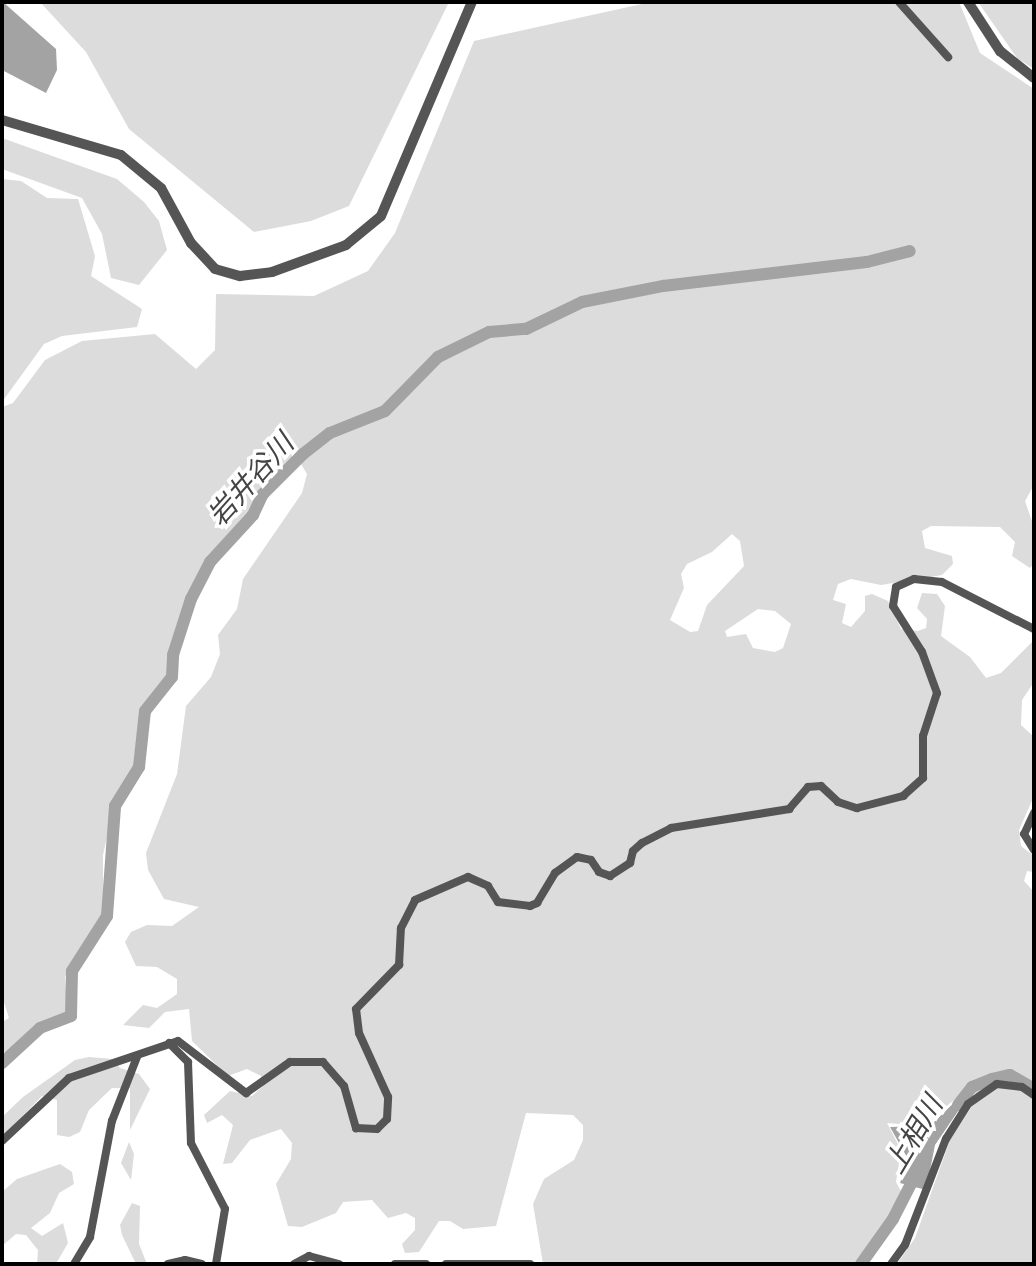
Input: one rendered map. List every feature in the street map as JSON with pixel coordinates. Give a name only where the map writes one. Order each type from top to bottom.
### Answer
[{"type":"street","points":[[2,120],[121,155],[161,188],[191,243],[215,269],[240,276],[272,272],[346,245],[381,216],[472,2]]},
{"type":"street","points":[[899,2],[948,57]]},
{"type":"street","points":[[968,2],[1000,51],[1034,78]]},
{"type":"street","points":[[2,1141],[69,1078],[137,1057],[169,1043],[185,1042],[246,1093],[255,1091],[280,1067],[315,1059],[337,1074],[356,1128],[377,1129],[387,1119],[388,1097],[359,1033],[356,1009],[399,965],[401,928],[415,900],[468,877],[488,886],[498,902],[530,906],[537,903],[555,873],[577,857],[591,860],[599,872],[610,876],[630,863],[633,851],[642,843],[671,828],[789,809],[808,787],[821,786],[838,802],[857,808],[903,796],[923,778],[923,736],[937,693],[922,652],[893,606],[896,587],[914,579],[942,582],[1034,629]]},
{"type":"street","points":[[1034,813],[1024,834],[1034,850]]},
{"type":"street","points":[[169,1043],[188,1062],[191,1143],[225,1209],[216,1264]]},
{"type":"street","points":[[74,1264],[90,1237],[112,1121],[137,1057]]},
{"type":"street","points":[[891,1264],[905,1245],[946,1139],[968,1104],[997,1084],[1022,1087],[1034,1095]]},
{"type":"street","points":[[294,1264],[309,1256],[339,1264]]},
{"type":"street","points":[[168,1264],[202,1264]]},
{"type":"street","points":[[395,1264],[426,1264]]},
{"type":"street","points":[[446,1264],[530,1264]]},
{"type":"shaded area","points":[[40,2],[449,2],[349,206],[311,221],[254,232],[129,129],[86,52]]},
{"type":"shaded area","points":[[651,2],[959,2],[980,53],[1034,89],[1034,485],[1025,501],[1034,527],[1034,564],[1030,568],[1012,556],[1015,542],[1000,527],[931,526],[922,531],[925,548],[952,556],[953,564],[942,575],[881,585],[851,579],[838,584],[833,600],[846,604],[842,623],[851,627],[865,611],[865,596],[872,594],[888,601],[901,629],[918,631],[926,628],[927,619],[917,608],[922,593],[937,594],[945,606],[941,636],[970,657],[986,678],[1001,673],[1034,640],[1034,682],[1022,700],[1021,725],[1034,737],[1034,796],[1019,830],[1021,846],[1034,856],[1034,872],[1027,871],[1024,881],[1034,892],[1034,1264],[897,1264],[915,1238],[950,1140],[978,1097],[970,1087],[922,1126],[887,1123],[901,1150],[896,1182],[902,1193],[885,1227],[856,1264],[543,1264],[533,1204],[544,1179],[574,1160],[583,1140],[583,1125],[573,1115],[526,1113],[496,1226],[463,1229],[450,1221],[439,1221],[419,1252],[405,1253],[402,1244],[415,1230],[415,1218],[406,1213],[388,1218],[372,1200],[343,1202],[336,1213],[302,1227],[288,1226],[276,1184],[291,1159],[292,1143],[281,1129],[250,1140],[232,1163],[223,1164],[233,1125],[222,1115],[207,1123],[204,1115],[230,1091],[252,1096],[263,1086],[261,1076],[247,1069],[228,1076],[192,1041],[189,1009],[165,1012],[149,1028],[123,1025],[143,1005],[157,1008],[177,994],[177,979],[157,967],[136,966],[125,942],[131,932],[147,925],[172,926],[199,907],[164,899],[148,870],[146,853],[177,774],[186,706],[211,677],[220,654],[218,635],[237,609],[243,579],[302,493],[307,474],[301,464],[290,465],[260,492],[237,531],[211,556],[184,603],[166,677],[141,710],[133,773],[117,793],[103,855],[103,912],[65,977],[68,1014],[38,1026],[6,1053],[2,1050],[2,1022],[9,1018],[2,996],[2,407],[13,403],[45,360],[82,341],[155,334],[196,369],[215,350],[216,294],[314,296],[368,271],[395,233],[474,41]],"holes":[[[732,534],[740,541],[744,566],[707,605],[698,631],[690,632],[670,620],[684,588],[681,574],[687,564],[712,552]],[[758,609],[775,611],[791,624],[783,648],[775,652],[753,648],[746,634],[727,637],[725,631]]]},
{"type":"shaded area","points":[[978,2],[1034,2],[1034,69],[1017,58]]},
{"type":"shaded area","points":[[2,138],[117,179],[144,202],[159,221],[167,250],[139,285],[111,278],[102,234],[82,198],[2,169]]},
{"type":"shaded area","points":[[2,179],[21,181],[47,198],[78,199],[95,256],[91,276],[142,309],[137,327],[62,336],[44,344],[2,402]]},
{"type":"shaded area","points":[[89,1057],[113,1059],[120,1068],[139,1074],[150,1089],[130,1130],[130,1088],[112,1088],[89,1110],[80,1132],[69,1137],[57,1135],[57,1100],[42,1096],[2,1137],[2,1117],[23,1097],[75,1060]]},
{"type":"shaded area","points":[[129,1142],[134,1154],[131,1180],[121,1163]]},
{"type":"shaded area","points":[[60,1164],[72,1172],[74,1184],[59,1193],[50,1213],[31,1228],[42,1236],[63,1223],[68,1243],[57,1262],[37,1264],[38,1250],[26,1235],[16,1234],[2,1246],[2,1192],[17,1179]]},
{"type":"shaded area","points":[[132,1203],[140,1206],[139,1244],[147,1264],[136,1264],[122,1235],[120,1225]]},
{"type":"water","points":[[3,2],[56,49],[57,70],[46,93],[2,70]]},
{"type":"water","points":[[967,1090],[969,1095],[935,1145],[926,1190],[900,1183],[908,1159],[890,1127],[930,1126]]},
{"type":"waterway","name":"岩井谷川","points":[[2,1063],[40,1028],[71,1016],[72,971],[107,916],[115,806],[139,767],[145,711],[172,677],[173,655],[191,599],[210,562],[253,515],[263,494],[303,454],[330,433],[385,411],[438,357],[489,332],[526,329],[582,302],[663,286],[867,262],[910,251]]},
{"type":"waterway","name":"上相川","points":[[958,1105],[972,1087],[1010,1075],[1034,1089]]},
{"type":"waterway","name":"上相川","points":[[861,1264],[893,1219],[917,1172]]}]
